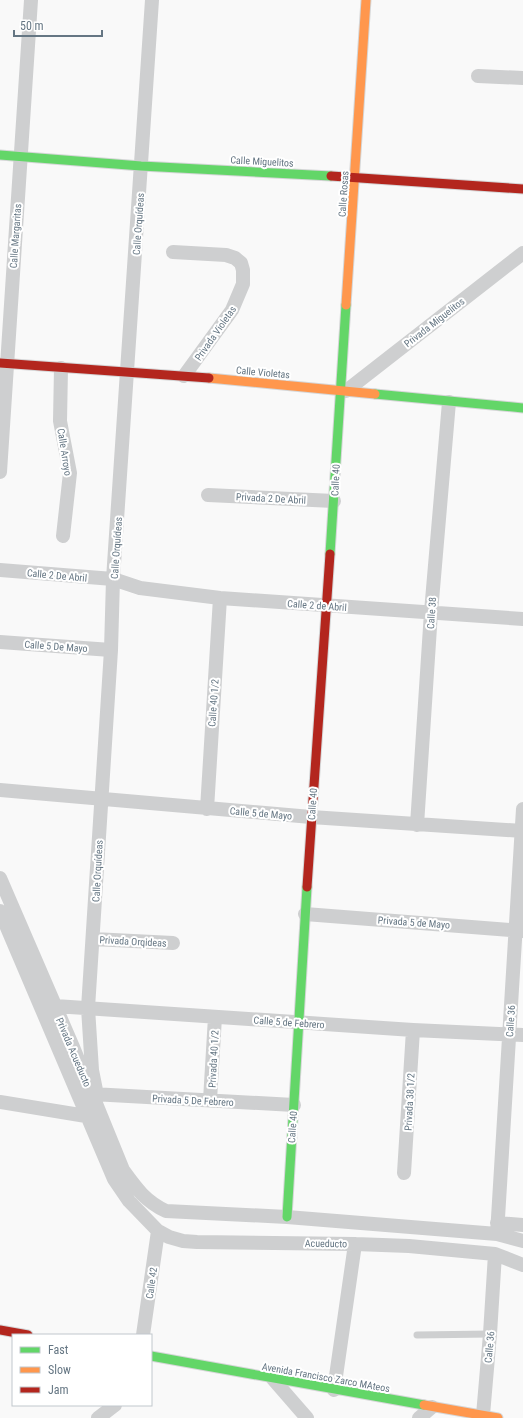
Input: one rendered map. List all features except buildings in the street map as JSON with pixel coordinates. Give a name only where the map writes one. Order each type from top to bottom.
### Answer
[{"type":"street","name":"Calle Margaritas","points":[[0,472],[3,363],[31,0]]},
{"type":"street","name":"Calle Orquídeas","points":[[95,1095],[91,1064],[88,1008],[112,650],[113,579],[152,0]]},
{"type":"street","name":"Calle Rosas","points":[[343,391],[366,0]]},
{"type":"street","points":[[478,76],[523,78]]},
{"type":"street","name":"Calle Miguelitos","points":[[0,154],[142,166],[523,189]]},
{"type":"street","name":"Privada Violetas","points":[[173,252],[226,255],[236,258],[242,263],[243,270],[243,284],[232,310],[184,376]]},
{"type":"street","name":"Privada Miguelitos","points":[[343,391],[523,253]]},
{"type":"street","name":"Calle Violetas","points":[[3,363],[184,376],[523,408]]},
{"type":"street","name":"Calle Arroyo","points":[[61,368],[60,420],[70,473],[63,536]]},
{"type":"street","name":"Calle 40","points":[[286,1217],[311,818],[343,391]]},
{"type":"street","name":"Calle 38","points":[[417,825],[431,612],[448,402]]},
{"type":"street","name":"Privada 2 De Abril","points":[[208,495],[334,501]]},
{"type":"street","name":"Calle 2 De Abril","points":[[0,570],[113,579]]},
{"type":"street","name":"Calle 2 de Abril","points":[[113,579],[140,588],[220,598],[523,619]]},
{"type":"street","name":"Calle 40 1/2","points":[[207,809],[220,598]]},
{"type":"street","name":"Calle 5 De Mayo","points":[[0,642],[112,650]]},
{"type":"street","name":"Calle 5 de Mayo","points":[[0,790],[311,818],[522,831]]},
{"type":"street","name":"Calle 36","points":[[497,1228],[509,1034],[519,931],[523,809]]},
{"type":"street","name":"Privada Acueducto","points":[[0,878],[55,1006],[86,1116],[114,1179],[120,1190],[129,1201],[158,1231]]},
{"type":"street","name":"Privada Acueducto","points":[[0,911],[67,1050],[95,1095],[123,1170],[133,1185],[145,1198],[166,1211],[286,1217]]},
{"type":"street","name":"Privada 5 de Mayo","points":[[305,914],[519,931]]},
{"type":"street","name":"Privada Orqideas","points":[[93,939],[173,943]]},
{"type":"street","name":"Calle 5 de Febrero","points":[[55,1006],[523,1036]]},
{"type":"street","name":"Privada 40 1/2","points":[[210,1100],[215,1017]]},
{"type":"street","name":"Privada 38 1/2","points":[[404,1173],[413,1030]]},
{"type":"street","name":"Privada 5 De Febrero","points":[[95,1095],[294,1105]]},
{"type":"street","points":[[0,1102],[86,1116]]},
{"type":"street","points":[[286,1217],[497,1228],[523,1225]]},
{"type":"street","points":[[497,1228],[523,1241]]},
{"type":"street","name":"Acueducto","points":[[158,1231],[168,1237],[183,1241],[197,1242],[409,1246],[495,1254]]},
{"type":"street","name":"Calle 42","points":[[143,1334],[158,1231]]},
{"type":"street","points":[[334,1390],[355,1244]]},
{"type":"street","points":[[495,1254],[523,1265]]},
{"type":"street","name":"Calle 36","points":[[483,1415],[495,1254]]},
{"type":"street","points":[[0,1330],[22,1334]]},
{"type":"street","name":"Avenida Francisco Zarco MAteos","points":[[152,1356],[334,1390],[498,1418]]},
{"type":"street","points":[[273,1379],[307,1418]]},
{"type":"street","points":[[98,1418],[114,1406]]},
{"type":"street","points":[[419,1418],[432,1407]]},
{"type":"lane","points":[[417,1335],[490,1334]]},
{"type":"traffic: fast","points":[[0,155],[141,166],[331,176]]},
{"type":"traffic: fast","points":[[330,554],[346,305]]},
{"type":"traffic: fast","points":[[375,394],[523,408]]},
{"type":"traffic: fast","points":[[287,1217],[307,887]]},
{"type":"traffic: fast","points":[[152,1356],[424,1405]]},
{"type":"traffic: slow","points":[[346,305],[366,0]]},
{"type":"traffic: slow","points":[[209,378],[375,394]]},
{"type":"traffic: slow","points":[[424,1405],[498,1418]]},
{"type":"traffic: jam","points":[[331,176],[523,189]]},
{"type":"traffic: jam","points":[[0,363],[209,378]]},
{"type":"traffic: jam","points":[[307,887],[330,554]]},
{"type":"traffic: jam","points":[[0,1330],[22,1334]]}]
